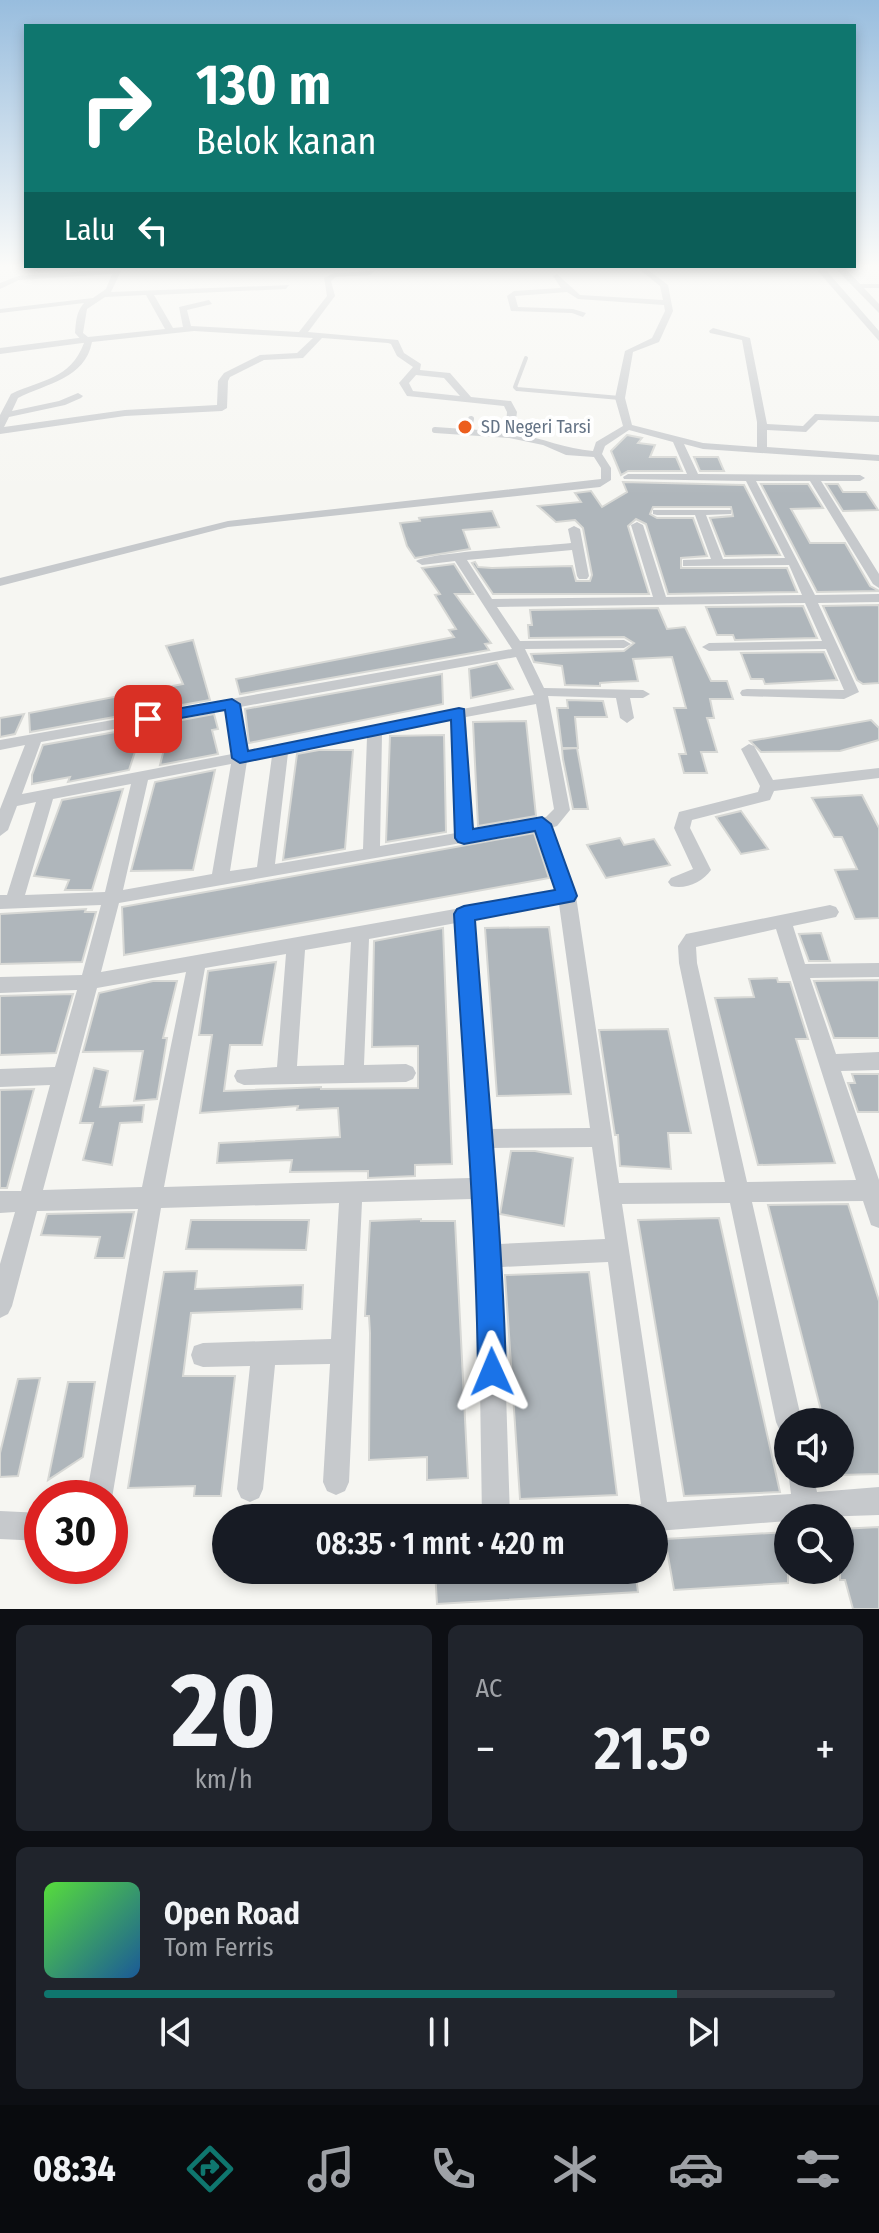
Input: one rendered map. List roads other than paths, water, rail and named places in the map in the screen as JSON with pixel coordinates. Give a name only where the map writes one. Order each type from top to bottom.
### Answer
[{"type":"street","points":[[0,351],[54,344]]},
{"type":"street","points":[[0,428],[14,396],[57,380],[78,367],[87,344]]},
{"type":"street","points":[[0,428],[125,413],[222,408],[223,381],[227,375],[267,356],[301,357],[314,344]]},
{"type":"street","points":[[394,344],[400,354],[417,365],[404,383],[410,394],[510,404],[509,432],[546,442],[566,452],[597,454]]},
{"type":"street","points":[[628,427],[620,398],[629,351],[646,344]]},
{"type":"street","points":[[747,344],[762,427],[762,450]]},
{"type":"street","points":[[414,372],[447,375],[467,398]]},
{"type":"street","points":[[6,415],[62,403],[78,396]]},
{"type":"street","points":[[762,427],[806,429],[815,417],[879,419]]},
{"type":"street","points":[[0,582],[228,524],[371,510],[495,493],[595,486],[606,480],[606,468],[597,454],[600,444],[628,427],[678,442],[879,458]]},
{"type":"street","points":[[678,442],[694,477]]},
{"type":"street","points":[[628,477],[860,478]]},
{"type":"street","points":[[747,693],[849,694],[852,688],[793,561],[749,477]]},
{"type":"street","points":[[814,478],[879,584]]},
{"type":"street","points":[[657,512],[727,512]]},
{"type":"street","points":[[699,512],[719,563]]},
{"type":"street","points":[[637,525],[661,601]]},
{"type":"street","points":[[574,529],[583,576]]},
{"type":"street","points":[[422,561],[579,546]]},
{"type":"street","points":[[47,794],[7,902],[112,898],[551,822],[562,810],[541,695],[518,649],[458,556]]},
{"type":"street","points":[[687,563],[793,561]]},
{"type":"street","points":[[488,603],[879,598]]},
{"type":"street","points":[[0,745],[518,649],[624,644]]},
{"type":"street","points":[[709,647],[830,645]]},
{"type":"street","points":[[622,694],[627,718]]},
{"type":"street","points":[[10,802],[541,695],[643,694]]},
{"type":"street","points":[[220,880],[240,758],[232,704]]},
{"type":"street","points":[[459,713],[464,838]]},
{"type":"street","points":[[371,854],[375,729]]},
{"type":"street","points":[[0,830],[35,739]]},
{"type":"street","points":[[265,872],[281,748]]},
{"type":"street","points":[[677,882],[697,876],[702,870],[682,828],[685,816],[764,796],[768,786],[749,749]]},
{"type":"street","points":[[0,1306],[112,898],[141,775]]},
{"type":"street","points":[[768,786],[877,777]]},
{"type":"street","points":[[542,824],[567,896],[611,1194],[647,1504]]},
{"type":"street","points":[[0,985],[88,982],[567,896]]},
{"type":"street","points":[[786,1408],[688,963],[687,946],[692,939],[830,912]]},
{"type":"street","points":[[464,914],[482,1188],[490,1256],[496,1504]]},
{"type":"street","points":[[782,921],[875,1190],[879,1217]]},
{"type":"street","points":[[354,1074],[360,933]]},
{"type":"street","points":[[286,1075],[296,944]]},
{"type":"street","points":[[102,1480],[151,1199],[197,962]]},
{"type":"street","points":[[799,971],[879,970]]},
{"type":"street","points":[[829,1063],[879,1061]]},
{"type":"street","points":[[244,1076],[406,1073]]},
{"type":"street","points":[[0,1078],[63,1076]]},
{"type":"street","points":[[480,1139],[603,1137]]},
{"type":"street","points":[[0,1202],[482,1188]]},
{"type":"street","points":[[611,1194],[875,1190]]},
{"type":"street","points":[[336,1482],[351,1193]]},
{"type":"street","points":[[490,1256],[618,1250]]},
{"type":"street","points":[[203,1355],[341,1351]]},
{"type":"street","points":[[250,1489],[264,1353]]},
{"type":"street","points":[[836,1504],[879,1501]]},
{"type":"street","points":[[668,1516],[774,1508]]},
{"type":"street","points":[[0,1525],[24,1526]]},
{"type":"lane","points":[[526,358],[515,387],[517,389],[620,398]]},
{"type":"lane","points":[[468,432],[471,419]]},
{"type":"lane","points":[[435,430],[509,432]]},
{"type":"place","name":"SD Negeri Tarsi","points":[[465,427]]}]
